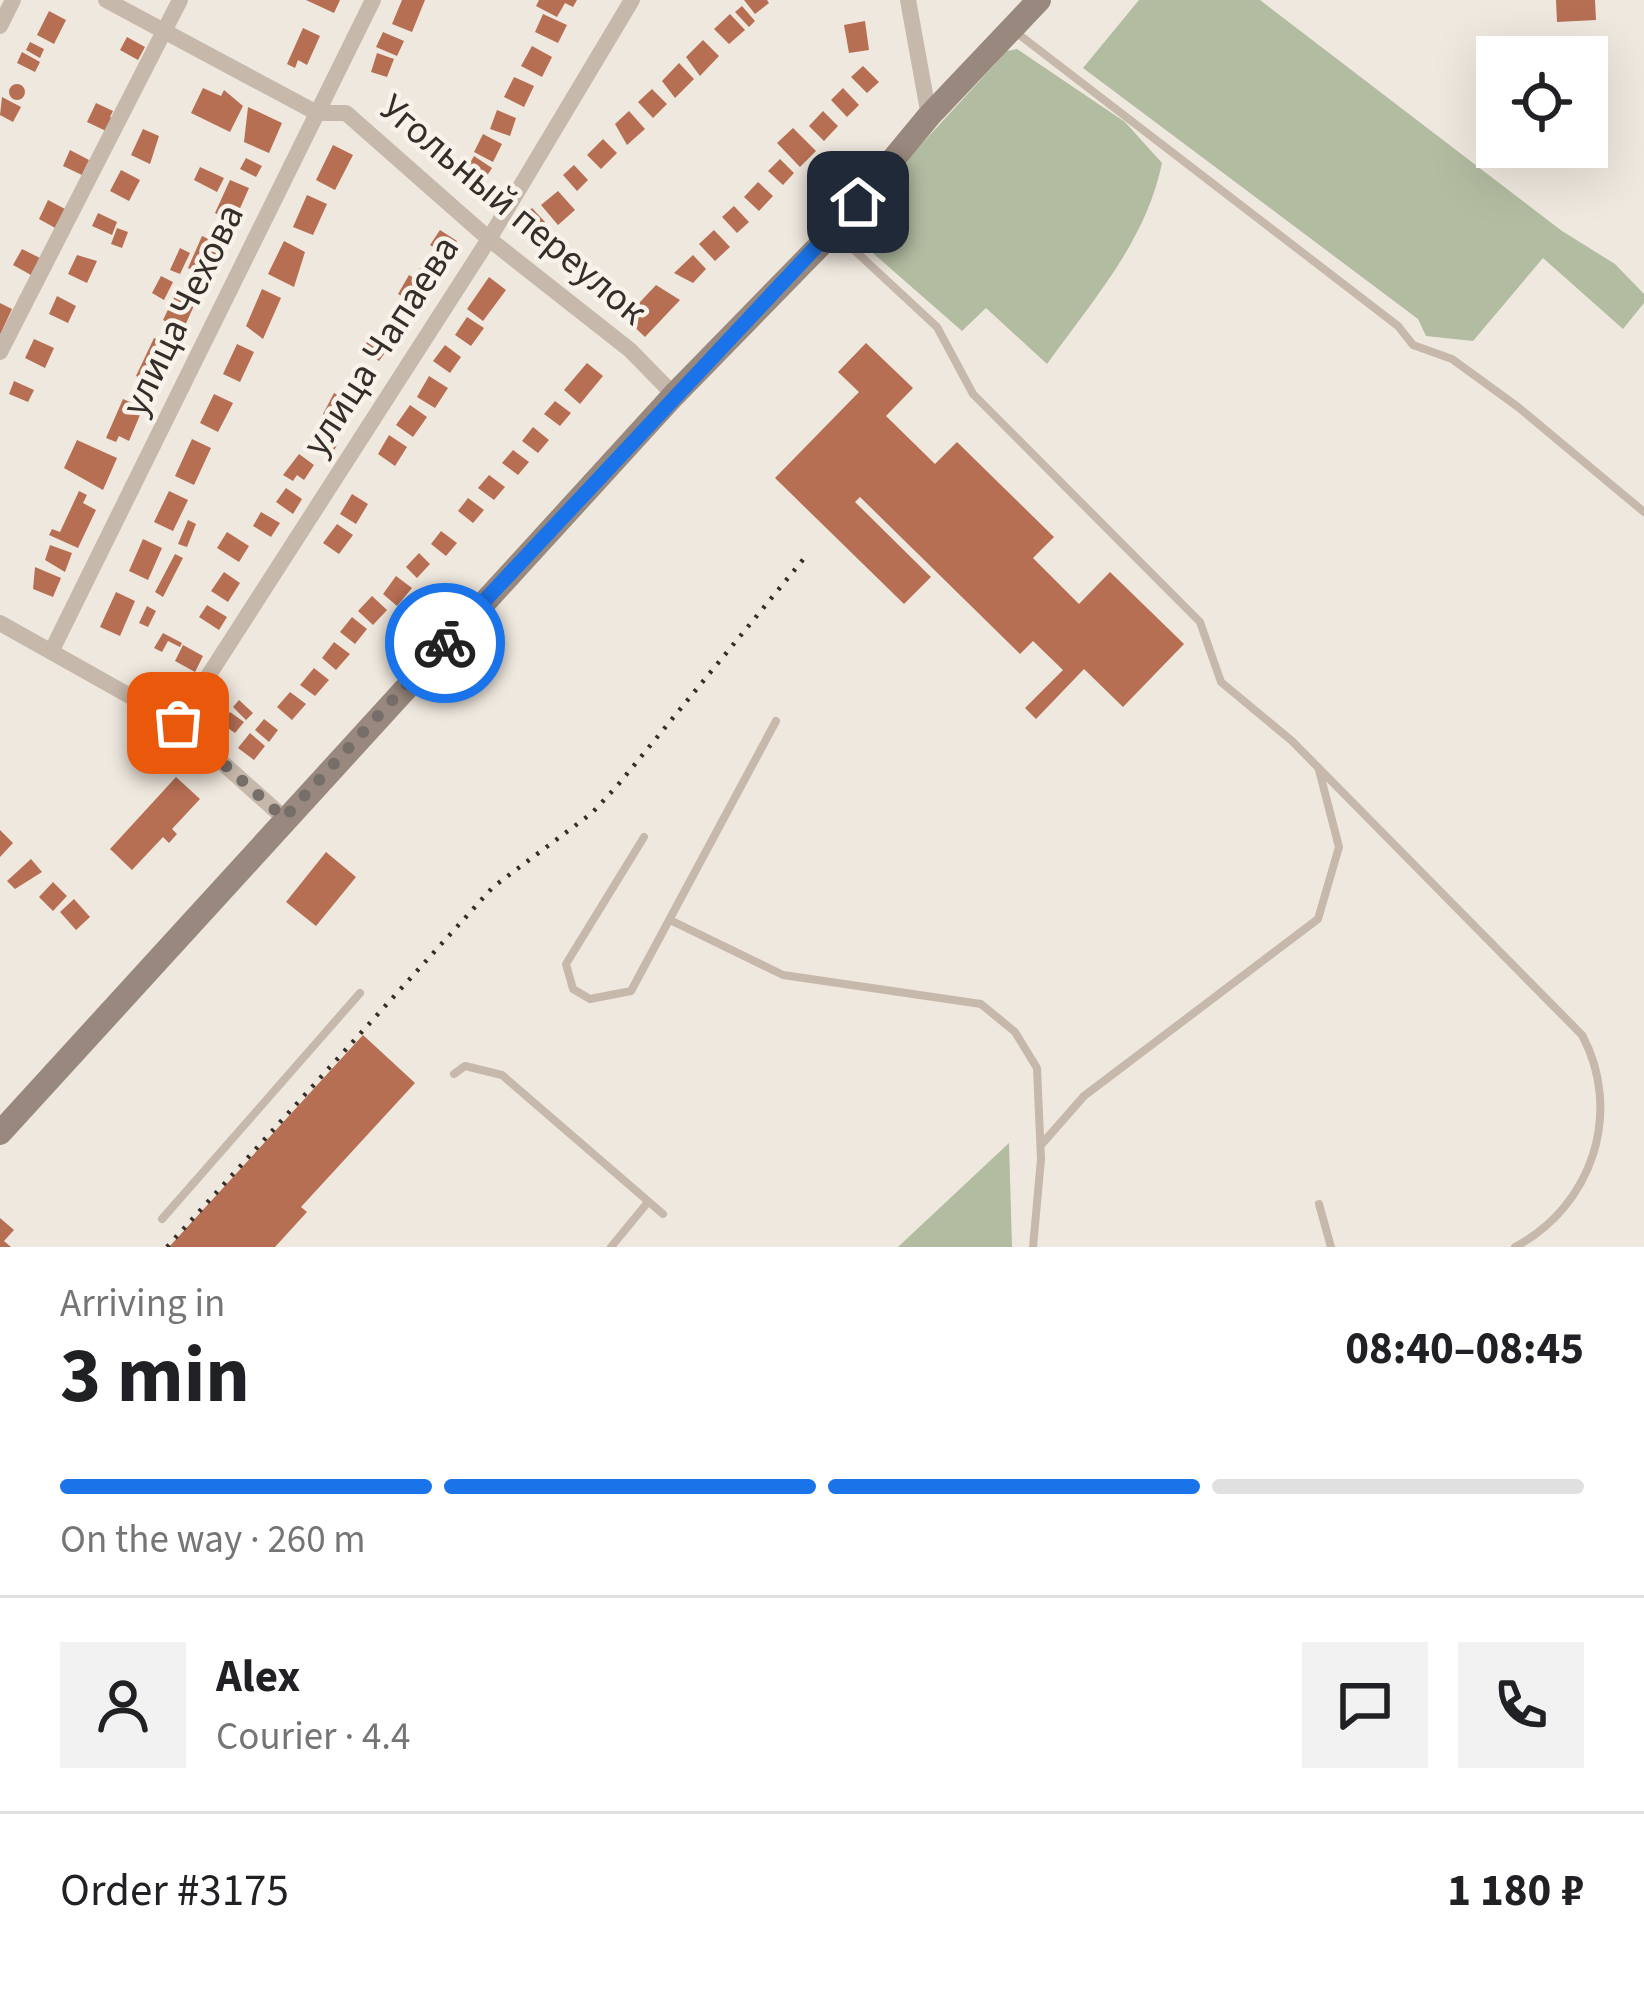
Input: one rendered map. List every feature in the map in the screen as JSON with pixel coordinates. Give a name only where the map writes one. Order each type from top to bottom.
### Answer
[{"type":"street","points":[[0,26],[13,0]]},
{"type":"street","name":"Угольный переулок","points":[[106,0],[317,113],[346,113],[489,239],[630,350],[674,395]]},
{"type":"street","points":[[0,352],[180,0]]},
{"type":"street","name":"улица Чехова","points":[[53,648],[373,0]]},
{"type":"street","name":"улица Чапаева","points":[[178,723],[489,239],[632,0]]},
{"type":"street","points":[[908,0],[929,116]]},
{"type":"street","points":[[0,1133],[674,395],[834,231],[929,116],[1039,0]]},
{"type":"street","points":[[0,622],[178,723],[284,818]]},
{"type":"lane","points":[[1012,29],[1398,326],[1413,345],[1452,359],[1644,512]]},
{"type":"lane","points":[[834,231],[937,327],[973,394],[1200,622],[1221,682],[1318,768],[1564,1014],[1595,1060],[1604,1124],[1597,1151],[1545,1226],[1515,1247]]},
{"type":"lane","points":[[644,837],[572,949],[566,979],[590,999],[631,991],[776,721]]},
{"type":"lane","points":[[1040,1145],[1084,1096],[1318,919],[1339,848],[1318,768]]},
{"type":"lane","points":[[670,920],[783,975],[981,1004],[1016,1032],[1037,1068],[1040,1145],[1034,1247]]},
{"type":"lane","points":[[162,1219],[360,993]]},
{"type":"lane","points":[[454,1074],[465,1066],[502,1075],[662,1214]]},
{"type":"lane","points":[[611,1247],[648,1202]]},
{"type":"lane","points":[[1319,1204],[1331,1247]]},
{"type":"green space","points":[[1139,0],[1260,0],[1476,168],[1615,264],[1644,294],[1644,303],[1623,329],[1543,258],[1473,341],[1426,336],[1418,319],[1083,68]]},
{"type":"green space","points":[[1017,49],[1125,122],[1162,163],[1131,244],[1047,364],[986,308],[962,331],[858,240],[860,211],[1007,51]]},
{"type":"green space","points":[[1009,1143],[1012,1247],[898,1247]]},
{"type":"building","points":[[306,0],[340,0],[334,13]]},
{"type":"building","points":[[402,0],[425,0],[412,32],[392,24]]},
{"type":"building","points":[[539,0],[577,0],[573,7],[565,3],[557,17],[536,6]]},
{"type":"building","points":[[744,0],[767,0],[769,3],[755,14]]},
{"type":"building","points":[[1556,0],[1595,0],[1596,20],[1557,22]]},
{"type":"building","points":[[742,6],[755,21],[749,27],[735,12]]},
{"type":"building","points":[[49,11],[66,20],[54,44],[37,35]]},
{"type":"building","points":[[543,14],[567,25],[558,43],[535,32]]},
{"type":"building","points":[[730,14],[745,30],[729,44],[714,29]]},
{"type":"building","points":[[865,21],[869,50],[849,53],[844,25]]},
{"type":"building","points":[[303,28],[320,36],[307,65],[298,60],[295,68],[287,64]]},
{"type":"building","points":[[383,32],[404,41],[397,56],[376,47]]},
{"type":"building","points":[[127,37],[145,47],[138,60],[120,50]]},
{"type":"building","points":[[703,40],[719,56],[700,76],[686,57]]},
{"type":"building","points":[[30,42],[44,49],[40,58],[26,50]]},
{"type":"building","points":[[532,46],[552,57],[542,77],[521,66]]},
{"type":"building","points":[[22,52],[40,62],[35,72],[17,63]]},
{"type":"building","points":[[377,53],[394,59],[387,77],[371,72]]},
{"type":"building","points":[[679,63],[694,79],[675,98],[662,81]]},
{"type":"building","points":[[863,66],[879,82],[867,93],[851,77]]},
{"type":"building","points":[[514,77],[534,86],[524,107],[504,97]]},
{"type":"building","points":[[17,84],[25,92],[17,100],[9,92]]},
{"type":"building","points":[[203,88],[221,96],[224,90],[243,106],[230,132],[191,113]]},
{"type":"building","points":[[843,88],[859,105],[847,117],[831,100]]},
{"type":"building","points":[[652,89],[667,104],[653,118],[638,102]]},
{"type":"building","points":[[2,97],[21,107],[13,122],[0,115]]},
{"type":"building","points":[[96,103],[113,111],[110,117],[116,120],[106,131],[87,122]]},
{"type":"building","points":[[248,107],[282,123],[269,153],[244,142]]},
{"type":"building","points":[[497,110],[516,118],[510,136],[490,129]]},
{"type":"building","points":[[629,111],[645,129],[627,145],[615,124]]},
{"type":"building","points":[[823,111],[838,126],[824,141],[809,126]]},
{"type":"building","points":[[793,128],[816,151],[800,167],[777,143]]},
{"type":"building","points":[[143,129],[159,136],[150,164],[131,155]]},
{"type":"building","points":[[483,134],[502,144],[493,162],[474,152]]},
{"type":"building","points":[[603,139],[617,153],[601,169],[587,155]]},
{"type":"building","points":[[333,145],[353,155],[335,190],[316,180]]},
{"type":"building","points":[[70,150],[89,160],[82,175],[63,166]]},
{"type":"building","points":[[474,156],[492,168],[483,182],[465,171]]},
{"type":"building","points":[[246,158],[262,166],[256,177],[240,169]]},
{"type":"building","points":[[780,159],[794,173],[783,185],[768,171]]},
{"type":"building","points":[[574,165],[588,180],[577,191],[563,175]]},
{"type":"building","points":[[200,167],[224,178],[217,192],[194,180]]},
{"type":"building","points":[[121,170],[140,180],[129,201],[110,191]]},
{"type":"building","points":[[230,180],[249,188],[234,222],[215,213]]},
{"type":"building","points":[[758,182],[773,196],[759,211],[744,197]]},
{"type":"building","points":[[558,191],[575,210],[558,225],[541,205]]},
{"type":"building","points":[[307,195],[327,204],[313,235],[293,227]]},
{"type":"building","points":[[48,200],[67,210],[57,229],[39,219]]},
{"type":"building","points":[[734,206],[749,222],[737,233],[722,217]]},
{"type":"building","points":[[532,208],[545,222],[533,233],[520,220]]},
{"type":"building","points":[[98,213],[117,222],[112,235],[92,226]]},
{"type":"building","points":[[117,228],[128,232],[122,248],[111,244]]},
{"type":"building","points":[[440,230],[457,241],[447,256],[430,245]]},
{"type":"building","points":[[714,230],[730,247],[715,261],[699,244]]},
{"type":"building","points":[[202,236],[221,245],[207,277],[188,268]]},
{"type":"building","points":[[284,241],[305,252],[294,287],[268,274]]},
{"type":"building","points":[[180,248],[190,253],[180,274],[170,270]]},
{"type":"building","points":[[22,249],[40,258],[31,275],[13,265]]},
{"type":"building","points":[[77,255],[97,261],[87,283],[68,274]]},
{"type":"building","points":[[693,255],[706,269],[693,283],[674,273]]},
{"type":"building","points":[[424,262],[441,273],[433,285],[416,274]]},
{"type":"building","points":[[409,275],[428,286],[417,305],[398,294]]},
{"type":"building","points":[[161,276],[173,282],[164,300],[152,293]]},
{"type":"building","points":[[489,277],[506,290],[483,321],[467,309]]},
{"type":"building","points":[[656,285],[680,300],[645,337],[625,318]]},
{"type":"building","points":[[178,289],[197,299],[183,330],[163,320]]},
{"type":"building","points":[[262,289],[281,298],[263,339],[246,326]]},
{"type":"building","points":[[57,296],[76,306],[68,323],[49,314]]},
{"type":"building","points":[[0,303],[12,309],[0,335]]},
{"type":"building","points":[[397,308],[414,320],[405,333],[388,321]]},
{"type":"building","points":[[467,317],[484,328],[471,346],[455,335]]},
{"type":"building","points":[[372,334],[390,346],[379,361],[362,350]]},
{"type":"building","points":[[154,338],[174,348],[156,385],[136,376]]},
{"type":"building","points":[[34,339],[54,348],[45,368],[25,358]]},
{"type":"building","points":[[866,343],[913,388],[886,416],[935,464],[957,442],[1054,537],[1033,558],[1079,604],[1110,572],[1184,644],[1123,707],[1084,669],[1036,719],[1025,708],[1063,670],[1033,641],[1020,654],[860,497],[855,502],[931,577],[904,604],[775,478],[859,392],[838,372]]},
{"type":"building","points":[[237,344],[254,352],[240,382],[223,374]]},
{"type":"building","points":[[445,345],[461,357],[450,373],[433,361]]},
{"type":"building","points":[[587,363],[603,376],[580,404],[564,390]]},
{"type":"building","points":[[357,369],[375,379],[366,394],[349,384]]},
{"type":"building","points":[[429,376],[448,388],[435,408],[417,397]]},
{"type":"building","points":[[14,381],[34,390],[28,402],[9,394]]},
{"type":"building","points":[[334,393],[354,404],[346,420],[323,414]]},
{"type":"building","points":[[214,394],[233,403],[218,432],[200,423]]},
{"type":"building","points":[[123,399],[143,408],[129,441],[119,436],[116,442],[106,438]]},
{"type":"building","points":[[555,401],[571,413],[560,426],[544,414]]},
{"type":"building","points":[[410,405],[427,417],[413,437],[396,425]]},
{"type":"building","points":[[533,427],[549,440],[538,453],[522,441]]},
{"type":"building","points":[[325,430],[337,442],[325,454],[313,442]]},
{"type":"building","points":[[389,435],[407,447],[395,466],[378,454]]},
{"type":"building","points":[[192,439],[211,448],[194,485],[175,476]]},
{"type":"building","points":[[77,440],[117,458],[103,490],[64,468]]},
{"type":"building","points":[[513,450],[529,462],[518,475],[502,463]]},
{"type":"building","points":[[299,454],[314,465],[304,480],[297,475],[293,481],[283,475]]},
{"type":"building","points":[[489,475],[505,487],[494,500],[478,488]]},
{"type":"building","points":[[286,488],[302,499],[293,514],[276,502]]},
{"type":"building","points":[[79,491],[87,495],[83,503],[96,510],[78,548],[49,535],[52,529],[60,532]]},
{"type":"building","points":[[169,491],[188,500],[173,531],[154,522]]},
{"type":"building","points":[[352,494],[368,504],[356,524],[340,514]]},
{"type":"building","points":[[468,498],[484,510],[473,523],[458,511]]},
{"type":"building","points":[[261,512],[280,523],[271,537],[253,526]]},
{"type":"building","points":[[188,520],[196,524],[187,547],[178,544]]},
{"type":"building","points":[[337,524],[353,535],[339,554],[323,543]]},
{"type":"building","points":[[441,531],[457,543],[446,556],[431,544]]},
{"type":"building","points":[[227,532],[249,546],[239,562],[217,548]]},
{"type":"building","points":[[143,539],[162,548],[148,580],[129,571]]},
{"type":"building","points":[[50,545],[72,553],[65,572],[45,560]]},
{"type":"building","points":[[419,553],[430,564],[417,578],[406,567]]},
{"type":"building","points":[[175,554],[183,558],[163,597],[155,592]]},
{"type":"building","points":[[35,567],[61,578],[53,597],[33,589]]},
{"type":"building","points":[[224,572],[240,583],[228,602],[211,591]]},
{"type":"building","points":[[396,576],[412,588],[397,606],[383,594]]},
{"type":"building","points":[[116,592],[135,601],[120,636],[100,627]]},
{"type":"building","points":[[372,596],[387,610],[373,625],[358,611]]},
{"type":"building","points":[[207,605],[227,617],[219,630],[199,617]]},
{"type":"building","points":[[147,606],[156,611],[148,627],[139,623]]},
{"type":"building","points":[[352,617],[367,629],[355,644],[340,632]]},
{"type":"building","points":[[163,633],[182,643],[180,647],[168,641],[162,652],[154,648]]},
{"type":"building","points":[[334,642],[350,654],[336,670],[322,658]]},
{"type":"building","points":[[183,645],[203,656],[195,672],[175,661]]},
{"type":"building","points":[[314,668],[329,680],[315,696],[300,685]]},
{"type":"building","points":[[290,692],[306,704],[292,720],[277,707]]},
{"type":"building","points":[[239,700],[253,713],[246,720],[233,707]]},
{"type":"building","points":[[230,712],[244,722],[235,733],[222,724]]},
{"type":"building","points":[[264,719],[278,730],[269,742],[255,730]]},
{"type":"building","points":[[250,733],[265,746],[254,760],[238,748]]},
{"type":"building","points":[[176,777],[200,799],[172,829],[177,834],[169,843],[163,837],[132,870],[110,849]]},
{"type":"building","points":[[0,830],[13,843],[0,857]]},
{"type":"building","points":[[326,852],[356,877],[316,926],[286,902]]},
{"type":"building","points":[[31,859],[42,872],[15,889],[7,881]]},
{"type":"building","points":[[53,882],[67,896],[53,911],[39,897]]},
{"type":"building","points":[[74,899],[90,917],[76,930],[60,912]]},
{"type":"building","points":[[363,1035],[415,1083],[301,1207],[307,1212],[275,1247],[169,1247]]},
{"type":"building","points":[[0,1218],[14,1230],[4,1241],[11,1247],[0,1247]]},
{"type":"railway","points":[[167,1247],[493,887],[592,813],[617,786],[806,556]]},
{"type":"way so far","points":[[178,723],[236,770],[284,818],[445,643]]},
{"type":"route","points":[[445,643],[858,202]]}]
